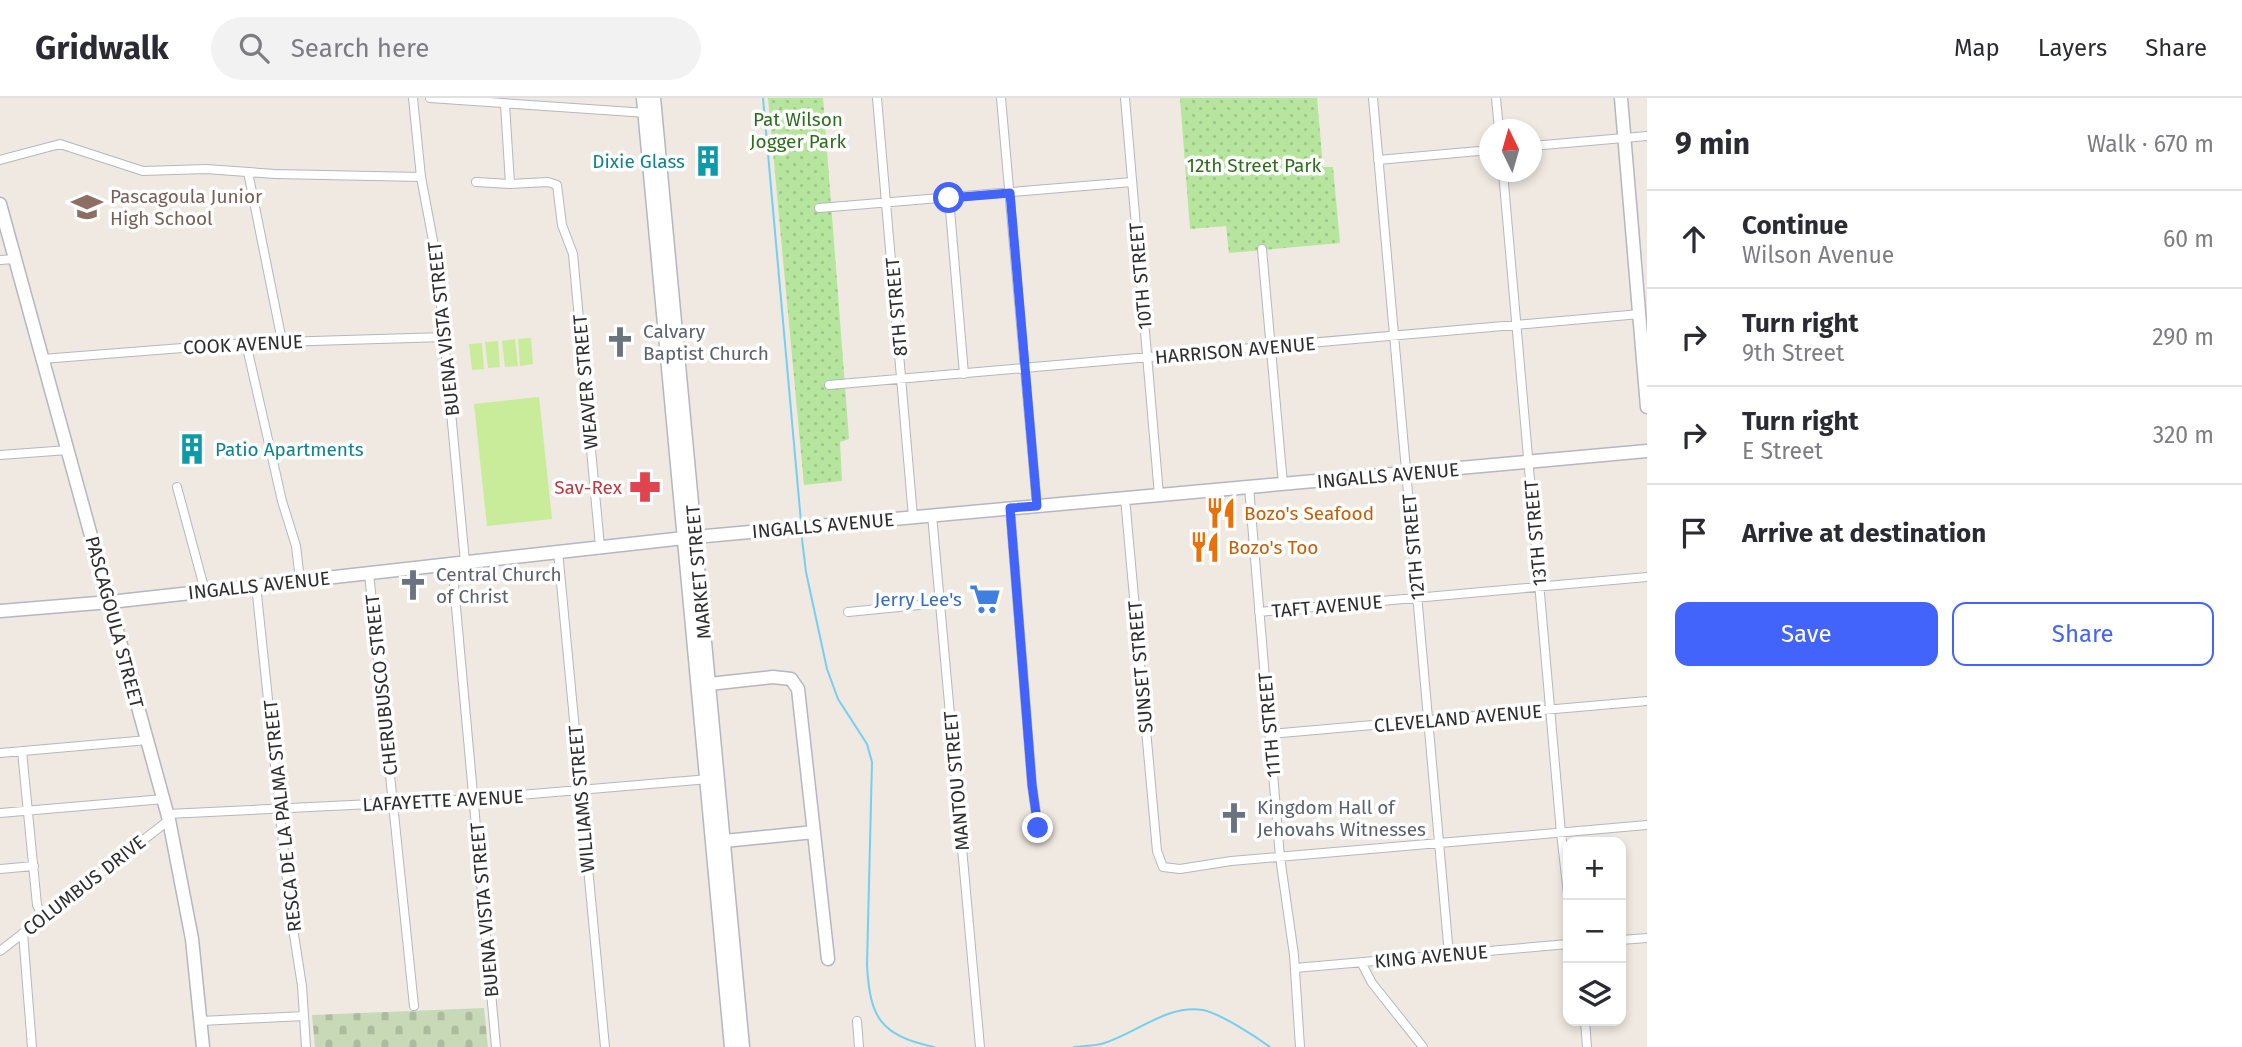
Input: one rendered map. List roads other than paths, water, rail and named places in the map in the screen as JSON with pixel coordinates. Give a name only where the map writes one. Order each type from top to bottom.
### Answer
[{"type":"street","name":"BUENA VISTA STREET","points":[[413,98],[421,177],[434,238],[445,337],[474,799],[496,1047]]},
{"type":"street","points":[[430,98],[650,114]]},
{"type":"street","name":"MARKET STREET","points":[[643,98],[650,114],[735,1047]]},
{"type":"street","name":"MARKET STREET","points":[[650,114],[654,98]]},
{"type":"street","name":"8TH STREET","points":[[877,98],[913,517]]},
{"type":"street","points":[[1001,98],[1037,506]]},
{"type":"street","name":"10TH STREET","points":[[1125,98],[1159,495]]},
{"type":"street","name":"12TH STREET","points":[[1373,98],[1449,955]]},
{"type":"street","points":[[1496,98],[1498,119]]},
{"type":"street","points":[[1621,98],[1647,407]]},
{"type":"street","points":[[477,182],[510,184],[505,104]]},
{"type":"street","points":[[1542,145],[1647,135]]},
{"type":"street","points":[[0,160],[60,145],[144,171],[206,169],[421,177]]},
{"type":"street","points":[[1378,160],[1479,151]]},
{"type":"street","points":[[248,172],[282,341]]},
{"type":"street","name":"WEAVER STREET","points":[[510,184],[548,182],[557,185],[561,220],[573,254],[600,547]]},
{"type":"street","points":[[818,208],[1132,182]]},
{"type":"street","name":"13TH STREET","points":[[1504,182],[1563,850]]},
{"type":"street","points":[[949,198],[964,374]]},
{"type":"street","name":"PASCAGOULA STREET","points":[[0,204],[164,799],[192,939],[203,1047]]},
{"type":"street","points":[[1262,249],[1283,484]]},
{"type":"street","points":[[0,260],[15,259]]},
{"type":"street","name":"HARRISON AVENUE","points":[[830,385],[1640,314]]},
{"type":"street","name":"COOK AVENUE","points":[[42,359],[282,341],[445,337]]},
{"type":"street","points":[[246,343],[282,500],[296,546],[300,580]]},
{"type":"street","points":[[0,455],[68,450]]},
{"type":"street","name":"INGALLS AVENUE","points":[[0,611],[110,602],[689,537],[1647,452]]},
{"type":"street","points":[[177,487],[205,591]]},
{"type":"street","name":"11TH STREET","points":[[1249,487],[1280,857],[1295,968],[1300,1047]]},
{"type":"street","name":"SUNSET STREET","points":[[1125,498],[1160,862],[1165,869],[1180,869],[1219,862],[1280,857]]},
{"type":"street","points":[[1010,508],[1032,785],[1038,828]]},
{"type":"street","name":"MANTOU STREET","points":[[932,515],[980,1045]]},
{"type":"street","name":"MARKET STREET","points":[[689,537],[709,684],[712,778],[724,841],[735,1047]]},
{"type":"street","name":"WILLIAMS STREET","points":[[558,551],[604,1047]]},
{"type":"street","name":"CHERUBUSCO STREET","points":[[369,573],[414,1006]]},
{"type":"street","name":"TAFT AVENUE","points":[[1259,612],[1647,577]]},
{"type":"street","name":"RESCA DE LA PALMA STREET","points":[[256,585],[290,909],[302,986],[306,1047]]},
{"type":"street","points":[[848,611],[940,603]]},
{"type":"street","points":[[709,684],[773,677],[791,679],[798,689],[828,959]]},
{"type":"street","name":"CLEVELAND AVENUE","points":[[1270,734],[1647,701]]},
{"type":"street","points":[[0,753],[148,740]]},
{"type":"street","points":[[22,751],[37,905],[43,917]]},
{"type":"street","name":"LAFAYETTE AVENUE","points":[[168,817],[279,807],[474,799],[712,778]]},
{"type":"street","points":[[0,813],[164,799]]},
{"type":"street","name":"COLUMBUS DRIVE","points":[[0,951],[168,817]]},
{"type":"street","points":[[1280,857],[1647,825]]},
{"type":"street","points":[[724,841],[814,832]]},
{"type":"street","points":[[0,869],[34,866]]},
{"type":"street","points":[[23,933],[32,1047]]},
{"type":"street","points":[[1626,940],[1647,938]]},
{"type":"street","name":"KING AVENUE","points":[[1295,968],[1563,944]]},
{"type":"street","points":[[1361,962],[1372,983],[1423,1047]]},
{"type":"street","points":[[201,1021],[304,1016]]},
{"type":"street","points":[[857,1021],[859,1047]]},
{"type":"street","points":[[1585,1026],[1587,1047]]},
{"type":"waterway","points":[[763,98],[801,522]]},
{"type":"waterway","points":[[801,531],[806,572],[827,669],[838,699],[867,744],[872,762],[867,965],[871,998],[875,1011],[890,1030],[901,1037],[934,1047]]},
{"type":"waterway","points":[[1074,1047],[1114,1040],[1163,1016],[1189,1009],[1203,1010],[1219,1016],[1270,1047]]},
{"type":"place","name":"Dixie Glass","points":[[708,161]]},
{"type":"place","name":"Pascagoula Junior High School","points":[[87,207]]},
{"type":"place","name":"Calvary Baptist Church","points":[[620,342]]},
{"type":"place","name":"Patio Apartments","points":[[192,449]]},
{"type":"place","name":"Sav-Rex","points":[[645,487]]},
{"type":"place","name":"Bozo's Seafood","points":[[1221,513]]},
{"type":"place","name":"Bozo's Too","points":[[1205,547]]},
{"type":"place","name":"Central Church of Christ","points":[[413,585]]},
{"type":"place","name":"Jerry Lee's","points":[[985,599]]},
{"type":"place","name":"Kingdom Hall of Jehovahs Witnesses","points":[[1234,818]]},
{"type":"park label","name":"Pat Wilson Jogger Park","points":[[798,130]]},
{"type":"park label","name":"12th Street Park","points":[[1254,165]]}]
